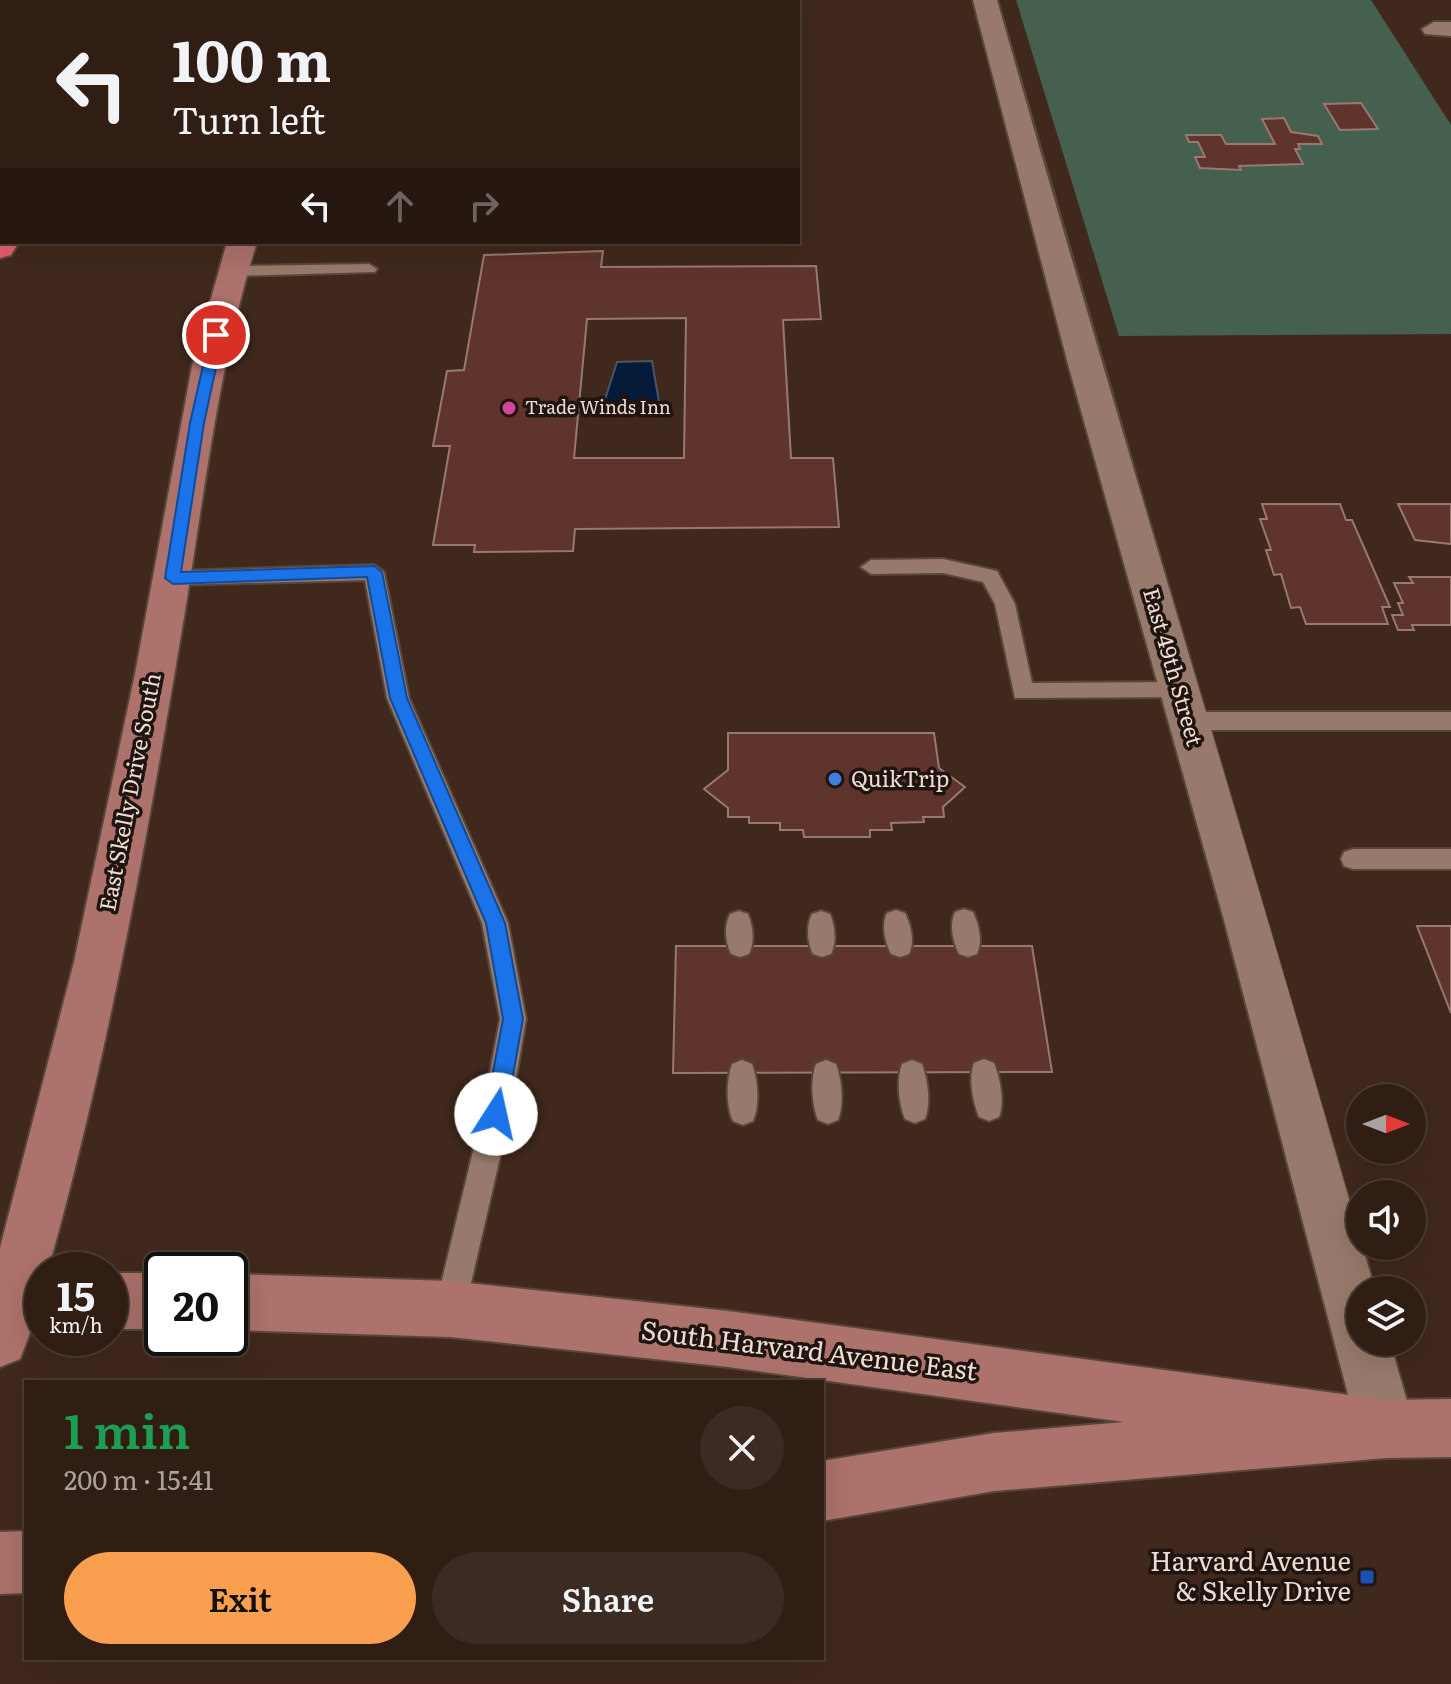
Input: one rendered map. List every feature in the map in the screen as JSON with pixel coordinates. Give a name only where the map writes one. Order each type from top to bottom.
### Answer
[{"type":"main road","name":"East Skelly Drive South","points":[[13,1312],[57,1134],[115,873],[173,578],[197,423],[237,257]]},
{"type":"main road","name":"South Harvard Avenue East","points":[[248,1303],[450,1309],[728,1339],[1386,1429]]},
{"type":"main road","name":"South Harvard Avenue East","points":[[824,1491],[994,1462],[1386,1429],[1451,1428]]},
{"type":"main road","points":[[0,1563],[24,1562]]},
{"type":"street","name":"East 49th Street","points":[[985,0],[1084,364],[1184,706],[1346,1284]]},
{"type":"street","points":[[1366,1356],[1386,1429]]},
{"type":"lane","points":[[237,257],[369,269]]},
{"type":"lane","points":[[871,567],[943,566],[990,576],[1005,604],[1023,692],[1184,706],[1451,721]]},
{"type":"lane","points":[[173,578],[374,572],[398,698],[495,923],[513,1019],[496,1114],[450,1309]]},
{"type":"lane","points":[[1353,859],[1451,859]]},
{"type":"lane","points":[[964,920],[968,946]]},
{"type":"lane","points":[[984,1072],[989,1108]]},
{"type":"lane","points":[[742,1073],[743,1112]]},
{"type":"lane","points":[[826,1073],[828,1111]]},
{"type":"lane","points":[[912,1073],[915,1110]]},
{"type":"green space","points":[[1016,0],[1371,0],[1451,125],[1451,334],[1119,336]]},
{"type":"water","points":[[652,361],[660,408],[602,409],[617,362]]},
{"type":"building","points":[[1361,103],[1378,129],[1340,130],[1324,104]]},
{"type":"building","points":[[1284,118],[1291,132],[1318,136],[1322,144],[1298,144],[1300,149],[1295,149],[1303,164],[1239,166],[1241,170],[1200,168],[1195,157],[1205,157],[1198,142],[1189,142],[1186,135],[1221,135],[1226,144],[1275,144],[1262,119]]},
{"type":"building","name":"Trade Winds Inn","points":[[603,251],[601,267],[816,266],[821,319],[783,320],[791,458],[833,458],[839,527],[575,529],[573,551],[474,552],[475,545],[433,545],[450,446],[433,446],[447,371],[464,370],[484,255]],"holes":[[[686,318],[684,458],[574,458],[587,319]]]},
{"type":"building","points":[[1262,504],[1340,504],[1346,520],[1352,520],[1390,607],[1382,607],[1388,624],[1306,624],[1300,607],[1291,608],[1281,574],[1274,575],[1266,550],[1271,550],[1260,519],[1267,519]]},
{"type":"building","points":[[1398,504],[1451,504],[1451,544],[1415,540]]},
{"type":"building","points":[[1409,577],[1451,577],[1451,625],[1412,625],[1414,630],[1398,630],[1392,615],[1403,615],[1398,603],[1403,603],[1394,583],[1413,583]]},
{"type":"building","name":"QuikTrip","points":[[728,733],[934,733],[939,768],[965,787],[943,807],[944,817],[923,817],[924,822],[891,823],[892,830],[870,830],[870,837],[804,837],[803,830],[780,830],[780,823],[749,823],[749,817],[728,817],[728,808],[704,789],[728,770]]},
{"type":"building","points":[[1417,926],[1451,926],[1451,1013]]},
{"type":"building","points":[[676,946],[1032,946],[1052,1072],[673,1073]]},
{"type":"place","name":"Trade Winds Inn","points":[[509,408]]},
{"type":"place","name":"QuikTrip","points":[[835,779]]},
{"type":"place","name":"Harvard Avenue & Skelly Drive","points":[[1367,1577]]},
{"type":"route","points":[[216,335],[197,423],[173,578],[374,572],[398,698],[495,923],[513,1019],[496,1114]]}]
